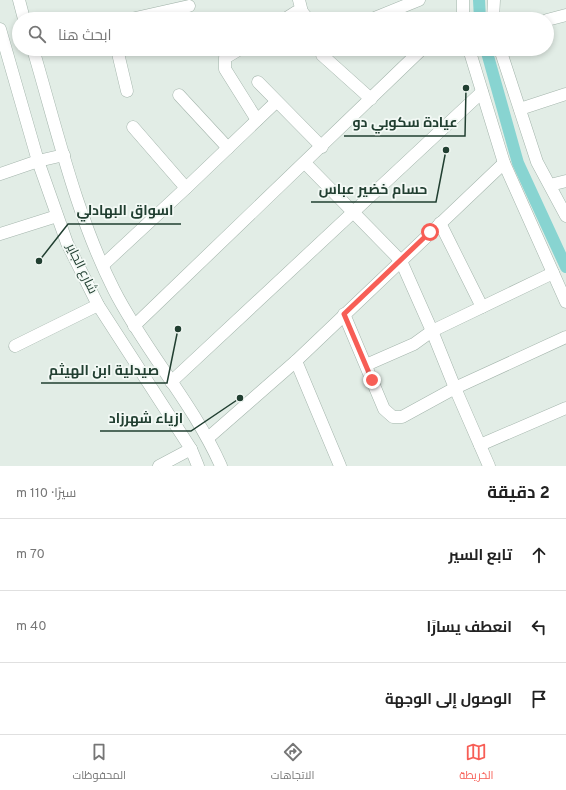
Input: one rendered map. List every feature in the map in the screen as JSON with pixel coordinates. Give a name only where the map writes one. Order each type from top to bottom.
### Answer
[{"type":"street","points":[[19,0],[22,12]]},
{"type":"street","points":[[389,12],[418,0]]},
{"type":"street","points":[[493,12],[494,0]]},
{"type":"street","points":[[162,12],[189,6]]},
{"type":"street","points":[[554,18],[566,15]]},
{"type":"street","name":"شارع الجاير","points":[[0,29],[38,161],[68,244],[98,305],[191,450],[198,466]]},
{"type":"street","name":"شارع الجاير","points":[[35,56],[87,227],[114,290],[134,326],[208,438],[221,466]]},
{"type":"street","points":[[119,56],[127,91]]},
{"type":"street","points":[[228,56],[225,58],[225,69],[257,120]]},
{"type":"street","points":[[323,56],[371,99]]},
{"type":"street","points":[[134,326],[322,147],[415,56]]},
{"type":"street","points":[[471,56],[504,163],[566,302]]},
{"type":"street","points":[[502,56],[537,162],[566,216]]},
{"type":"street","points":[[258,82],[276,102],[322,147]]},
{"type":"street","points":[[171,382],[354,213],[482,92]]},
{"type":"street","points":[[520,109],[566,94]]},
{"type":"street","points":[[179,95],[228,148]]},
{"type":"street","points":[[103,265],[276,102]]},
{"type":"street","points":[[133,128],[186,188]]},
{"type":"street","points":[[0,174],[38,161],[64,155]]},
{"type":"street","points":[[305,163],[401,261],[432,330],[455,388],[489,466]]},
{"type":"street","points":[[208,438],[296,361],[504,163]]},
{"type":"street","points":[[550,185],[566,181]]},
{"type":"street","points":[[0,234],[57,216]]},
{"type":"street","points":[[440,223],[482,307]]},
{"type":"street","points":[[366,365],[414,344],[432,330],[553,273]]},
{"type":"street","points":[[15,346],[98,305]]},
{"type":"street","points":[[344,314],[384,409],[393,417],[402,417],[455,388],[566,338]]},
{"type":"street","points":[[296,361],[340,466]]},
{"type":"street","points":[[480,445],[566,408]]},
{"type":"street","points":[[159,466],[191,450]]},
{"type":"waterway","points":[[479,0],[480,12]]},
{"type":"waterway","points":[[488,56],[518,163],[566,267]]},
{"type":"place","name":"عيادة سكوبي دو","points":[[466,88]]},
{"type":"place","name":"حسام خضير عباس","points":[[446,150]]},
{"type":"place","name":"اسواق البهادلي","points":[[39,261]]},
{"type":"place","name":"صيدلية ابن الهيثم","points":[[178,329]]},
{"type":"place","name":"ازياء شهرزاد","points":[[240,398]]},
{"type":"route","points":[[372,380],[344,314],[430,232]]}]
